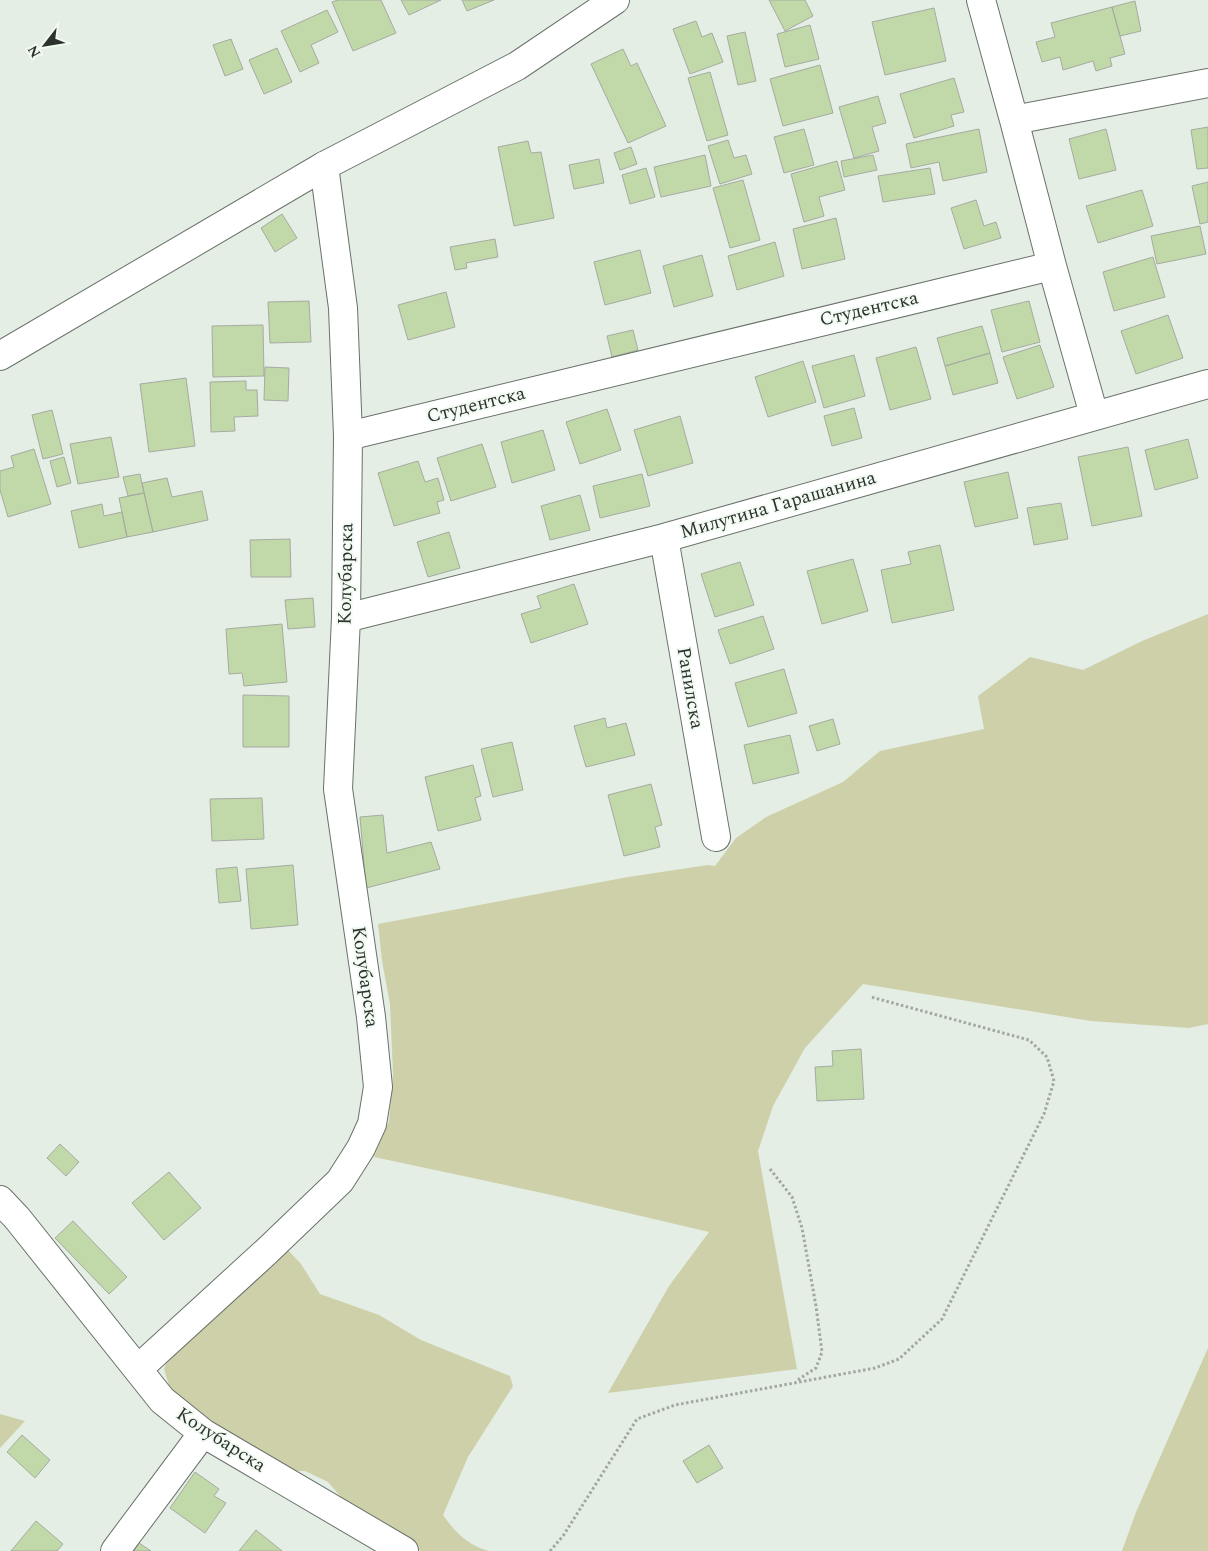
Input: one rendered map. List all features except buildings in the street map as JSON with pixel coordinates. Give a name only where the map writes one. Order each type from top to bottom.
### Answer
[{"type":"street","points":[[981,0],[1094,415]]},
{"type":"street","points":[[0,356],[324,166],[517,66],[607,2]]},
{"type":"street","points":[[1014,120],[1208,83]]},
{"type":"street","name":"Колубарска","points":[[324,166],[344,308],[348,436],[346,618],[338,789],[372,1017],[378,1087],[372,1124],[362,1148],[340,1181],[267,1251],[139,1368],[162,1400],[203,1433],[404,1551]]},
{"type":"street","name":"Студентска","points":[[348,436],[1052,266]]},
{"type":"street","name":"Милутина Гарашанина","points":[[346,618],[664,538],[1208,384]]},
{"type":"street","name":"Ранилска","points":[[664,538],[716,837]]},
{"type":"street","points":[[0,1200],[18,1218],[139,1368]]},
{"type":"street","points":[[116,1551],[203,1433]]},
{"type":"path","points":[[550,1551],[563,1536],[637,1419],[675,1405],[875,1368],[899,1359],[942,1319],[1044,1114],[1054,1081],[1047,1057],[1029,1040],[871,998]]},
{"type":"path","points":[[770,1169],[792,1197],[802,1228],[822,1352],[816,1368],[794,1383]]},
{"type":"green space","points":[[1208,614],[1208,1024],[1189,1028],[1091,1021],[863,984],[805,1048],[773,1106],[758,1151],[797,1369],[608,1393],[669,1286],[709,1232],[547,1194],[374,1157],[389,1121],[393,1074],[390,1004],[382,961],[378,924],[628,877],[708,865],[715,866],[736,838],[766,817],[843,782],[880,751],[984,729],[978,696],[1030,657],[1083,670],[1142,641]]},
{"type":"green space","points":[[287,1249],[301,1264],[320,1294],[379,1315],[421,1340],[510,1376],[513,1386],[468,1457],[443,1515],[468,1542],[489,1551],[421,1551],[347,1504],[328,1482],[305,1471],[286,1471],[173,1399],[164,1369],[170,1353]]},
{"type":"green space","points":[[1208,1348],[1208,1551],[1122,1551],[1136,1512]]},
{"type":"green space","points":[[0,1414],[25,1421],[0,1448]]}]
